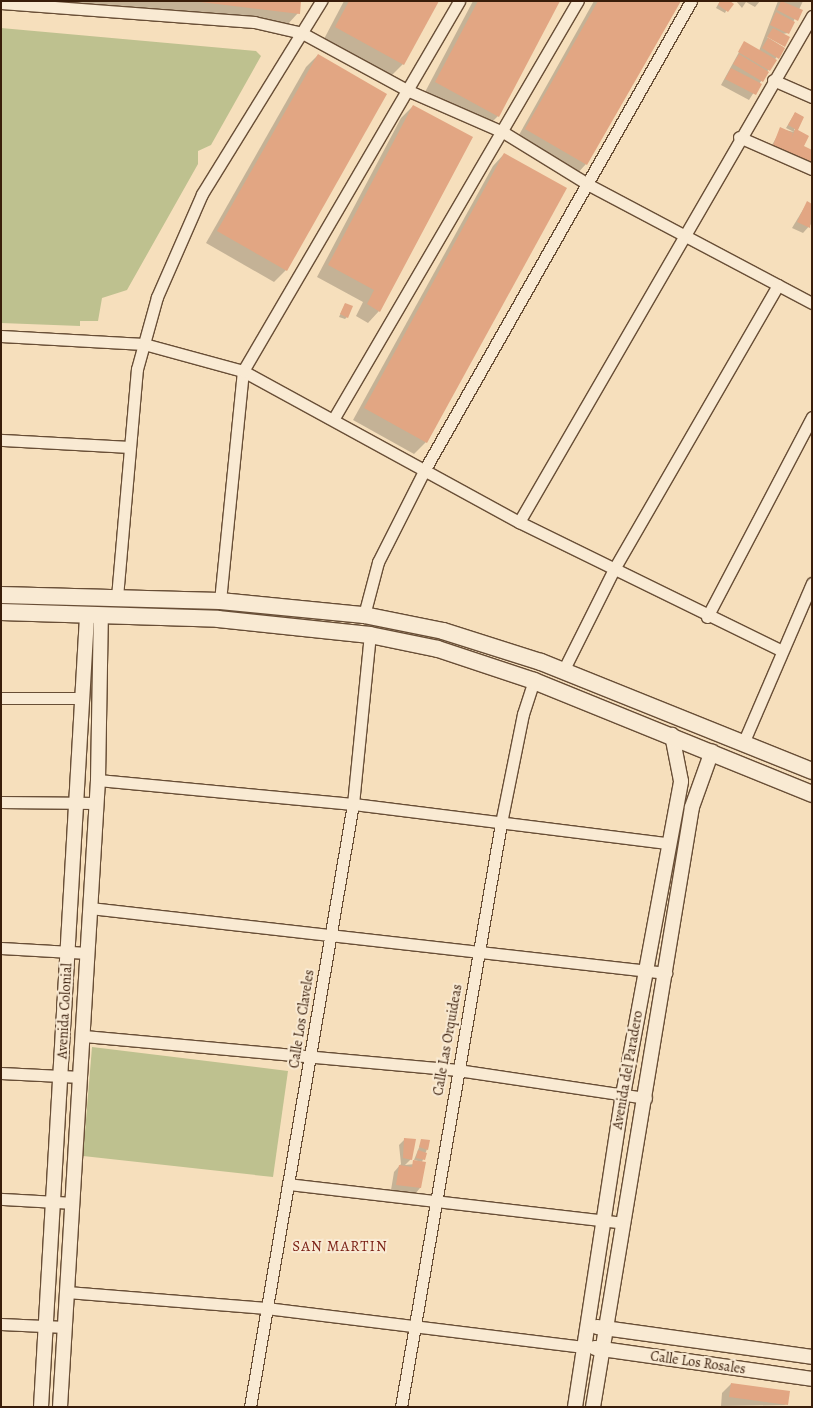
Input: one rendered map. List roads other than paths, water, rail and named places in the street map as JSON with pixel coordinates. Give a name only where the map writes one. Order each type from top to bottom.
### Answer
[{"type":"main road","points":[[1,595],[220,600],[364,615],[443,631],[563,670],[714,728],[812,771]]},
{"type":"main road","points":[[1,612],[218,619],[370,635],[438,649],[534,681],[709,749],[812,794]]},
{"type":"main road","points":[[709,749],[714,728]]},
{"type":"street","points":[[117,597],[129,446],[144,344],[157,297],[202,194],[320,1]]},
{"type":"street","points":[[220,600],[243,370],[409,90],[459,1]]},
{"type":"street","points":[[334,418],[491,144],[503,132],[578,1]]},
{"type":"street","points":[[364,615],[378,562],[425,469],[589,185],[691,1]]},
{"type":"street","points":[[1,2],[254,22],[302,33],[409,90],[503,132],[589,185],[812,304]]},
{"type":"street","points":[[520,522],[739,137],[812,16]]},
{"type":"street","points":[[773,80],[812,97]]},
{"type":"street","points":[[739,137],[812,169]]},
{"type":"street","points":[[563,670],[614,569],[778,285]]},
{"type":"street","points":[[1,336],[144,344],[243,370],[334,418],[520,522],[707,617],[782,651]]},
{"type":"street","points":[[707,617],[812,417]]},
{"type":"street","points":[[1,440],[129,446]]},
{"type":"street","points":[[744,741],[812,583]]},
{"type":"street","points":[[60,1407],[82,1077],[98,780],[94,615]]},
{"type":"street","name":"Avenida Colonial","points":[[42,1407],[83,698],[94,615]]},
{"type":"street","name":"Calle Los Claveles","points":[[250,1407],[288,1184],[312,1058],[330,932],[353,804],[370,635]]},
{"type":"street","name":"Calle Las Orquideas","points":[[401,1407],[413,1326],[436,1202],[500,823],[523,714],[534,681]]},
{"type":"street","points":[[1,698],[83,698]]},
{"type":"street","name":"Avenida del Paradero","points":[[575,1407],[603,1219],[668,843],[681,781],[672,735]]},
{"type":"street","name":"Avenida del Paradero","points":[[593,1407],[623,1222],[646,1098],[692,807],[709,749]]},
{"type":"street","points":[[98,780],[353,804],[668,843]]},
{"type":"street","points":[[1,802],[96,803]]},
{"type":"street","points":[[90,908],[330,932],[666,974]]},
{"type":"street","points":[[1,948],[88,953]]},
{"type":"street","points":[[84,1036],[458,1070],[646,1098]]},
{"type":"street","points":[[1,1073],[82,1077]]},
{"type":"street","points":[[288,1184],[623,1222]]},
{"type":"street","points":[[1,1199],[73,1202]]},
{"type":"street","points":[[67,1292],[266,1308],[584,1346]]},
{"type":"street","points":[[1,1324],[65,1327]]},
{"type":"street","name":"Calle Los Rosales","points":[[587,1325],[812,1357]]},
{"type":"street","name":"Calle Los Rosales","points":[[584,1346],[812,1379]]},
{"type":"district","name":"SAN MARTIN","points":[[340,1247]]}]
